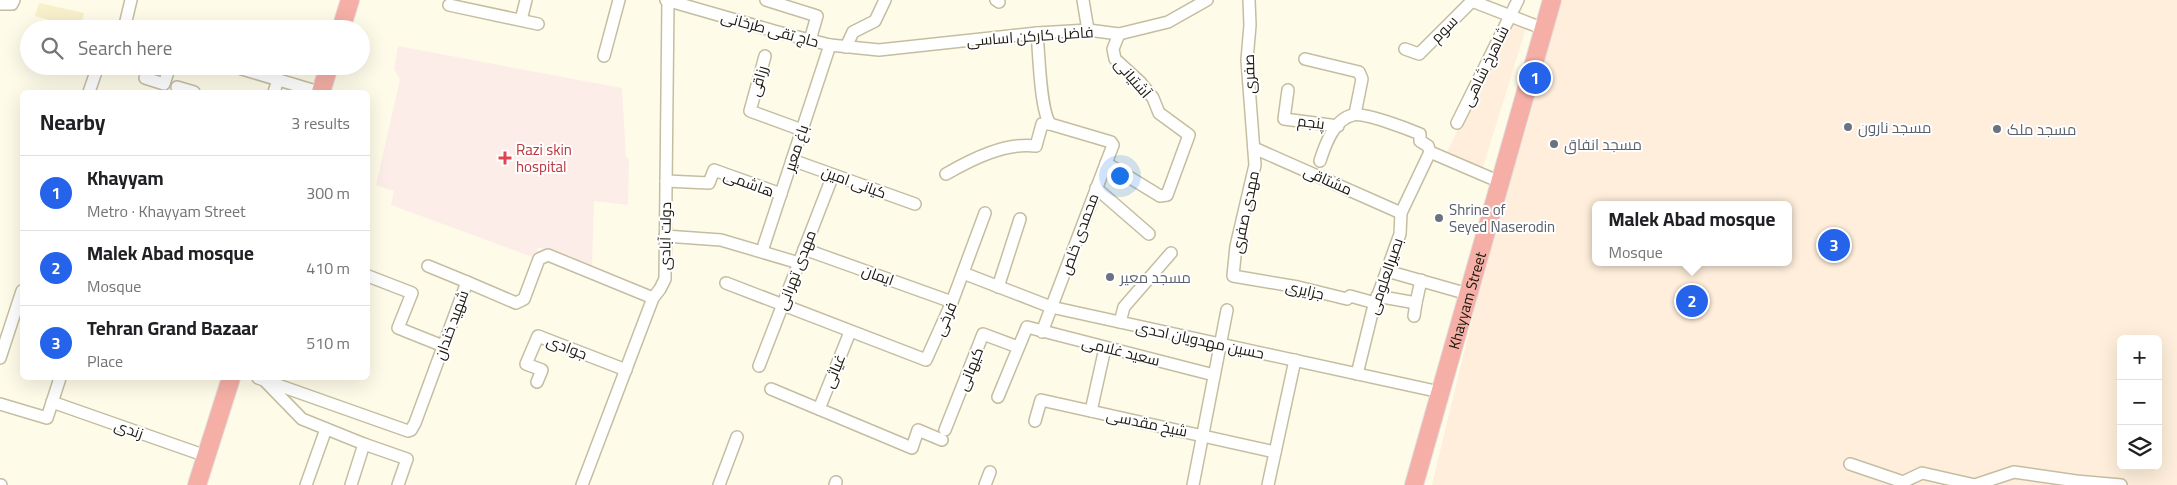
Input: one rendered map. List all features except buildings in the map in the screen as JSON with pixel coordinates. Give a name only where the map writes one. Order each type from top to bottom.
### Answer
[{"type":"main road","points":[[344,20],[350,0]]},
{"type":"main road","name":"Khayyam Street","points":[[1414,485],[1552,0]]},
{"type":"main road","points":[[321,90],[326,75]]},
{"type":"main road","points":[[197,485],[230,380]]},
{"type":"street","points":[[0,4],[12,4],[14,0]]},
{"type":"street","points":[[126,20],[131,0]]},
{"type":"street","points":[[521,20],[526,0]]},
{"type":"street","points":[[604,56],[619,0]]},
{"type":"street","name":"حاج تقی طرخانی","points":[[667,0],[810,40],[846,48]]},
{"type":"street","name":"دولت آبادی","points":[[582,485],[653,298],[665,279],[667,0]]},
{"type":"street","points":[[766,0],[782,2],[817,16],[810,40]]},
{"type":"street","points":[[846,48],[853,32],[875,21],[885,0]]},
{"type":"street","points":[[1083,0],[1088,30]]},
{"type":"street","name":"فاضل کارکن اساسی","points":[[846,48],[887,49],[1037,33],[1088,30],[1119,34],[1168,22],[1207,0]]},
{"type":"street","name":"صفری","points":[[1249,0],[1250,26],[1247,60],[1254,148]]},
{"type":"street","name":"سوم","points":[[1405,49],[1419,54],[1472,0],[1510,14]]},
{"type":"street","points":[[1510,14],[1518,0]]},
{"type":"street","points":[[449,5],[538,24]]},
{"type":"street","name":"شاهرخ شاهی","points":[[1457,123],[1510,14],[1544,29]]},
{"type":"street","points":[[1037,33],[1044,98],[1047,119],[1050,124]]},
{"type":"street","name":"آشتیانی","points":[[1106,163],[1160,196],[1167,195],[1189,135],[1159,113],[1153,98],[1140,82],[1115,59],[1113,50],[1119,34]]},
{"type":"street","name":"باغ معیر","points":[[762,251],[830,45]]},
{"type":"street","name":"رزاقی","points":[[765,56],[750,111],[802,130]]},
{"type":"street","points":[[1305,59],[1359,72],[1362,79],[1355,114]]},
{"type":"street","points":[[90,90],[95,75]]},
{"type":"street","points":[[145,78],[164,84],[167,75]]},
{"type":"street","points":[[262,75],[313,90]]},
{"type":"street","points":[[275,90],[278,80]]},
{"type":"street","points":[[176,87],[187,90]]},
{"type":"street","name":"پنجم","points":[[1288,90],[1284,119],[1338,126]]},
{"type":"street","points":[[1320,161],[1329,135],[1347,117],[1355,114],[1401,126],[1420,134],[1420,141],[1428,146],[1430,152],[1500,182]]},
{"type":"street","points":[[946,174],[973,158],[1024,145],[1036,146],[1042,124],[1050,124]]},
{"type":"street","name":"محمدی خلص","points":[[1042,332],[1112,148],[1111,142],[1050,124]]},
{"type":"street","name":"مشتاقی","points":[[1254,148],[1401,213]]},
{"type":"street","name":"مهدی صفری","points":[[1232,276],[1236,246],[1255,165],[1254,148]]},
{"type":"street","name":"بصیرالعلومی","points":[[1357,374],[1376,300],[1400,234],[1401,213],[1430,152]]},
{"type":"street","name":"کیانی امین","points":[[792,160],[915,204]]},
{"type":"street","name":"هاشمی","points":[[666,181],[709,183],[714,170],[781,194]]},
{"type":"street","name":"مهدی تهرانی","points":[[759,366],[833,175]]},
{"type":"street","points":[[1096,188],[1149,234]]},
{"type":"street","name":"فرخی","points":[[850,332],[923,360],[928,358],[952,302],[985,213]]},
{"type":"street","points":[[998,287],[1020,219]]},
{"type":"street","points":[[665,236],[721,240],[799,263]]},
{"type":"street","name":"ایمان","points":[[804,249],[952,302]]},
{"type":"street","points":[[1120,322],[1124,307],[1171,253]]},
{"type":"street","name":"شهید خندان","points":[[266,380],[408,431],[411,430],[415,423],[468,282],[516,303],[519,302],[524,299],[539,259],[548,255],[653,298]]},
{"type":"street","points":[[428,266],[468,282]]},
{"type":"street","points":[[1386,271],[1468,294]]},
{"type":"street","name":"حسین مهدویان احدی","points":[[963,274],[1052,307],[1440,392]]},
{"type":"street","name":"جزایری","points":[[1232,276],[1298,287],[1346,299],[1350,296],[1416,303]]},
{"type":"street","points":[[370,277],[412,293],[398,328],[443,346]]},
{"type":"street","points":[[1414,316],[1421,280]]},
{"type":"street","points":[[726,283],[850,332]]},
{"type":"street","points":[[1193,485],[1227,310]]},
{"type":"street","points":[[0,358],[19,313]]},
{"type":"street","name":"سعید غلامی","points":[[1018,347],[1027,327],[1214,375]]},
{"type":"street","name":"غیاثی","points":[[819,409],[850,332]]},
{"type":"street","name":"کیهانی","points":[[819,409],[912,448],[918,430],[943,435],[984,334],[1018,347]]},
{"type":"street","name":"جوادی","points":[[538,382],[542,370],[526,364],[538,336],[626,370]]},
{"type":"street","points":[[998,397],[1018,347]]},
{"type":"street","points":[[1091,411],[1105,348]]},
{"type":"street","points":[[1268,485],[1295,360]]},
{"type":"street","points":[[0,404],[47,418],[59,380]]},
{"type":"street","points":[[262,380],[302,419],[407,459],[398,485]]},
{"type":"street","points":[[770,389],[819,409]]},
{"type":"street","name":"شیخ مقدسی","points":[[1035,421],[1041,400],[1275,452]]},
{"type":"street","name":"زندی","points":[[52,402],[206,456]]},
{"type":"street","points":[[306,485],[326,429]]},
{"type":"street","points":[[719,485],[737,437]]},
{"type":"street","points":[[351,485],[364,444]]},
{"type":"street","points":[[1850,464],[1903,482],[1922,473],[1975,485],[2014,472],[2075,483],[2121,485]]},
{"type":"street","points":[[985,485],[990,472]]},
{"type":"shaded area","points":[[1560,0],[2177,0],[2177,485],[1432,485],[1486,261],[1505,193],[1524,137]]},
{"type":"shaded area","points":[[39,3],[84,13],[82,20],[48,20],[35,16]]},
{"type":"shaded area","points":[[1512,19],[1527,25],[1482,170],[1446,154]]},
{"type":"shaded area","name":"Razi skin hospital","points":[[398,46],[622,88],[626,157],[629,159],[628,205],[594,201],[592,269],[538,247],[535,258],[391,205],[394,191],[376,185],[400,79],[394,69]]},
{"type":"place","name":"Khayyam","points":[[1535,78]]},
{"type":"place","name":"مسجد نارون","points":[[1848,127]]},
{"type":"place","name":"مسجد ملک","points":[[1997,129]]},
{"type":"place","name":"مسجد انفاق","points":[[1554,144]]},
{"type":"place","name":"Razi skin hospital","points":[[505,158]]},
{"type":"place","name":"Shrine of Seyed Naserodin","points":[[1439,218]]},
{"type":"place","name":"Tehran Grand Bazaar","points":[[1834,245]]},
{"type":"place","name":"مسجد معیر","points":[[1110,277]]},
{"type":"place","name":"Malek Abad mosque","points":[[1692,301]]}]
